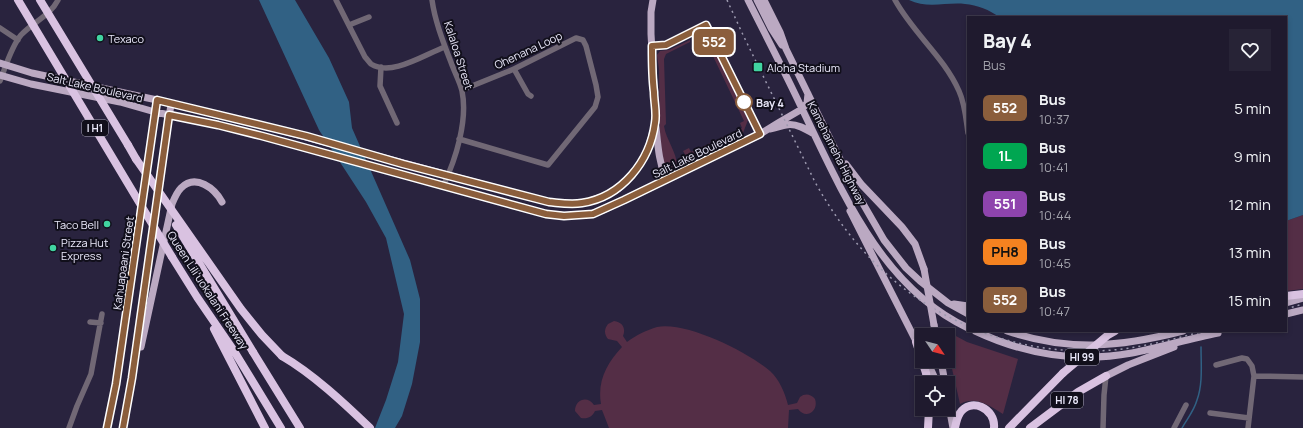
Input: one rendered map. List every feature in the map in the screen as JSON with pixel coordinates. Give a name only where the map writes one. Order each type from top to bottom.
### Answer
[{"type":"highway","name":"Queen Liliʻuokalani Freeway","points":[[18,0],[197,297],[234,352],[281,428]]},
{"type":"highway","name":"Queen Liliʻuokalani Freeway","points":[[40,0],[300,428]]},
{"type":"highway","points":[[136,159],[241,309],[262,335],[282,356],[309,374],[355,414],[373,427]]},
{"type":"highway","points":[[1287,296],[1300,296]]},
{"type":"highway","points":[[197,297],[265,428]]},
{"type":"highway","name":"HI 78","points":[[1009,428],[1062,373],[1113,332]]},
{"type":"highway","name":"HI 78","points":[[1030,428],[1078,392],[1106,376]]},
{"type":"highway","points":[[953,428],[960,413],[970,406],[977,406],[988,410],[993,417],[994,428]]},
{"type":"highway","points":[[928,428],[929,416]]},
{"type":"main road","name":"Salt Lake Boulevard","points":[[3,64],[49,77],[157,100],[319,140],[549,202],[567,204],[584,203],[607,195],[618,189],[639,166],[647,152],[656,122],[651,34],[651,12],[654,0]]},
{"type":"main road","name":"Kamehameha Highway","points":[[748,0],[843,193],[872,240],[894,270],[920,295],[944,314],[967,328]]},
{"type":"main road","points":[[757,0],[774,33],[786,49]]},
{"type":"main road","name":"Kamehameha Highway","points":[[764,0],[780,32],[786,49],[836,151],[862,202],[884,240],[894,254],[920,281],[948,302],[967,313]]},
{"type":"main road","name":"Salt Lake Boulevard","points":[[1,77],[75,94],[120,102],[155,112],[218,125],[546,214],[570,216],[593,214],[768,130],[778,122],[802,109]]},
{"type":"main road","points":[[802,109],[807,103],[808,94]]},
{"type":"main road","name":"Kahuapaani Street","points":[[107,428],[116,384],[157,100]]},
{"type":"main road","points":[[123,428],[132,378],[170,104]]},
{"type":"main road","points":[[656,122],[658,156],[660,166],[666,180]]},
{"type":"main road","points":[[768,130],[785,125],[792,125],[814,134]]},
{"type":"main road","points":[[836,151],[862,185],[902,227],[915,244],[924,269],[935,328]]},
{"type":"main road","points":[[132,378],[146,327],[172,204],[177,194],[182,187],[187,184],[194,182],[201,183],[214,191],[222,202]]},
{"type":"main road","points":[[843,193],[854,220],[915,340]]},
{"type":"main road","points":[[1287,302],[1300,296]]},
{"type":"main road","points":[[948,302],[967,306]]},
{"type":"main road","points":[[1287,314],[1303,310]]},
{"type":"main road","points":[[959,324],[967,324]]},
{"type":"main road","name":"HI 99","points":[[978,332],[1011,345],[1045,354],[1069,357],[1100,357],[1131,353],[1222,332]]},
{"type":"main road","name":"HI 99","points":[[1011,332],[1047,342],[1073,346],[1112,345],[1149,340],[1178,332]]},
{"type":"main road","name":"HI 78","points":[[1106,376],[1128,364],[1192,340]]},
{"type":"main road","points":[[949,416],[953,428]]},
{"type":"main road","points":[[951,416],[953,428]]},
{"type":"street","points":[[1,77],[3,64],[18,40],[26,30],[51,11],[58,0]]},
{"type":"street","points":[[336,0],[365,57],[372,64],[381,68],[397,67],[445,47]]},
{"type":"street","name":"Kalaloa Street","points":[[432,0],[445,47],[462,90],[464,114],[459,139],[448,176],[443,186]]},
{"type":"street","points":[[892,0],[897,2],[921,39],[943,63],[960,92],[965,109],[967,125]]},
{"type":"street","points":[[349,25],[369,17]]},
{"type":"street","points":[[0,28],[18,40]]},
{"type":"street","name":"Ohenana Loop","points":[[459,139],[548,165],[595,107],[598,97],[586,46],[583,40],[576,38],[514,69],[462,90]]},
{"type":"street","points":[[381,68],[380,86],[397,123]]},
{"type":"street","points":[[514,69],[528,94],[531,96]]},
{"type":"street","points":[[69,428],[76,406],[91,374],[102,314]]},
{"type":"street","points":[[90,322],[101,323]]},
{"type":"street","points":[[1216,365],[1242,358],[1247,359],[1252,366],[1254,376],[1248,428]]},
{"type":"street","points":[[1103,428],[1102,395],[1106,376]]},
{"type":"street","points":[[1254,376],[1303,378]]},
{"type":"street","points":[[1174,428],[1186,405]]},
{"type":"street","points":[[1210,413],[1249,418]]},
{"type":"shaded area","points":[[690,40],[690,42],[666,54],[664,59],[666,124],[664,126],[677,161],[677,166],[668,168],[663,166],[660,134],[659,69],[657,55],[660,51],[669,50]]},
{"type":"shaded area","points":[[715,52],[748,120],[743,133],[690,159],[683,151],[689,148],[691,152],[742,128],[740,123],[744,121],[712,54]]},
{"type":"shaded area","points":[[1303,215],[1303,289],[1287,291],[1287,221]]},
{"type":"shaded area","points":[[614,321],[622,324],[624,331],[623,336],[627,342],[638,335],[657,327],[669,326],[700,333],[747,355],[770,371],[781,386],[788,405],[797,403],[800,397],[808,395],[815,399],[815,407],[811,413],[808,414],[801,412],[798,409],[789,410],[788,428],[609,428],[602,410],[595,411],[593,415],[588,418],[581,418],[575,411],[577,404],[582,400],[588,400],[594,405],[601,404],[600,388],[604,373],[612,359],[622,347],[617,341],[608,339],[605,332],[608,324]]},
{"type":"shaded area","points":[[955,336],[967,342],[1018,359],[1003,414],[988,405],[977,401],[960,404],[955,376],[954,376],[952,368],[955,368]]},
{"type":"water","points":[[259,0],[295,0],[329,58],[349,102],[352,128],[410,260],[420,299],[420,342],[412,384],[402,416],[395,428],[375,428],[398,362],[404,314],[386,238],[366,202],[319,130]]},
{"type":"water","points":[[909,0],[1303,0],[1303,215],[1287,221],[1287,16],[998,16],[987,10],[970,5],[930,5],[916,3]]},
{"type":"waterway","points":[[1182,428],[1194,408],[1199,394],[1201,347]]},
{"type":"railway","points":[[727,0],[815,182],[844,228],[879,267],[899,284],[920,300],[943,314],[967,326]]},
{"type":"railway","points":[[1287,309],[1303,304]]},
{"type":"railway","points":[[982,332],[998,338],[1037,347],[1077,351],[1116,350],[1170,340],[1200,332]]},
{"type":"bus line","name":"552","points":[[107,428],[116,384],[157,100],[306,136],[403,164],[549,202],[567,204],[584,203],[607,195],[618,189],[639,166],[647,152],[656,122],[653,89],[652,46],[666,45],[706,25],[760,134],[593,214],[576,216],[546,214],[262,136],[169,115],[132,378],[123,428]]},
{"type":"place","name":"Texaco","points":[[100,38]]},
{"type":"place","name":"Aloha Stadium","points":[[758,67]]},
{"type":"place","name":"Bay 4","points":[[744,102]]},
{"type":"place","name":"Taco Bell","points":[[107,224]]},
{"type":"place","name":"Pizza Hut Express","points":[[53,248]]}]
